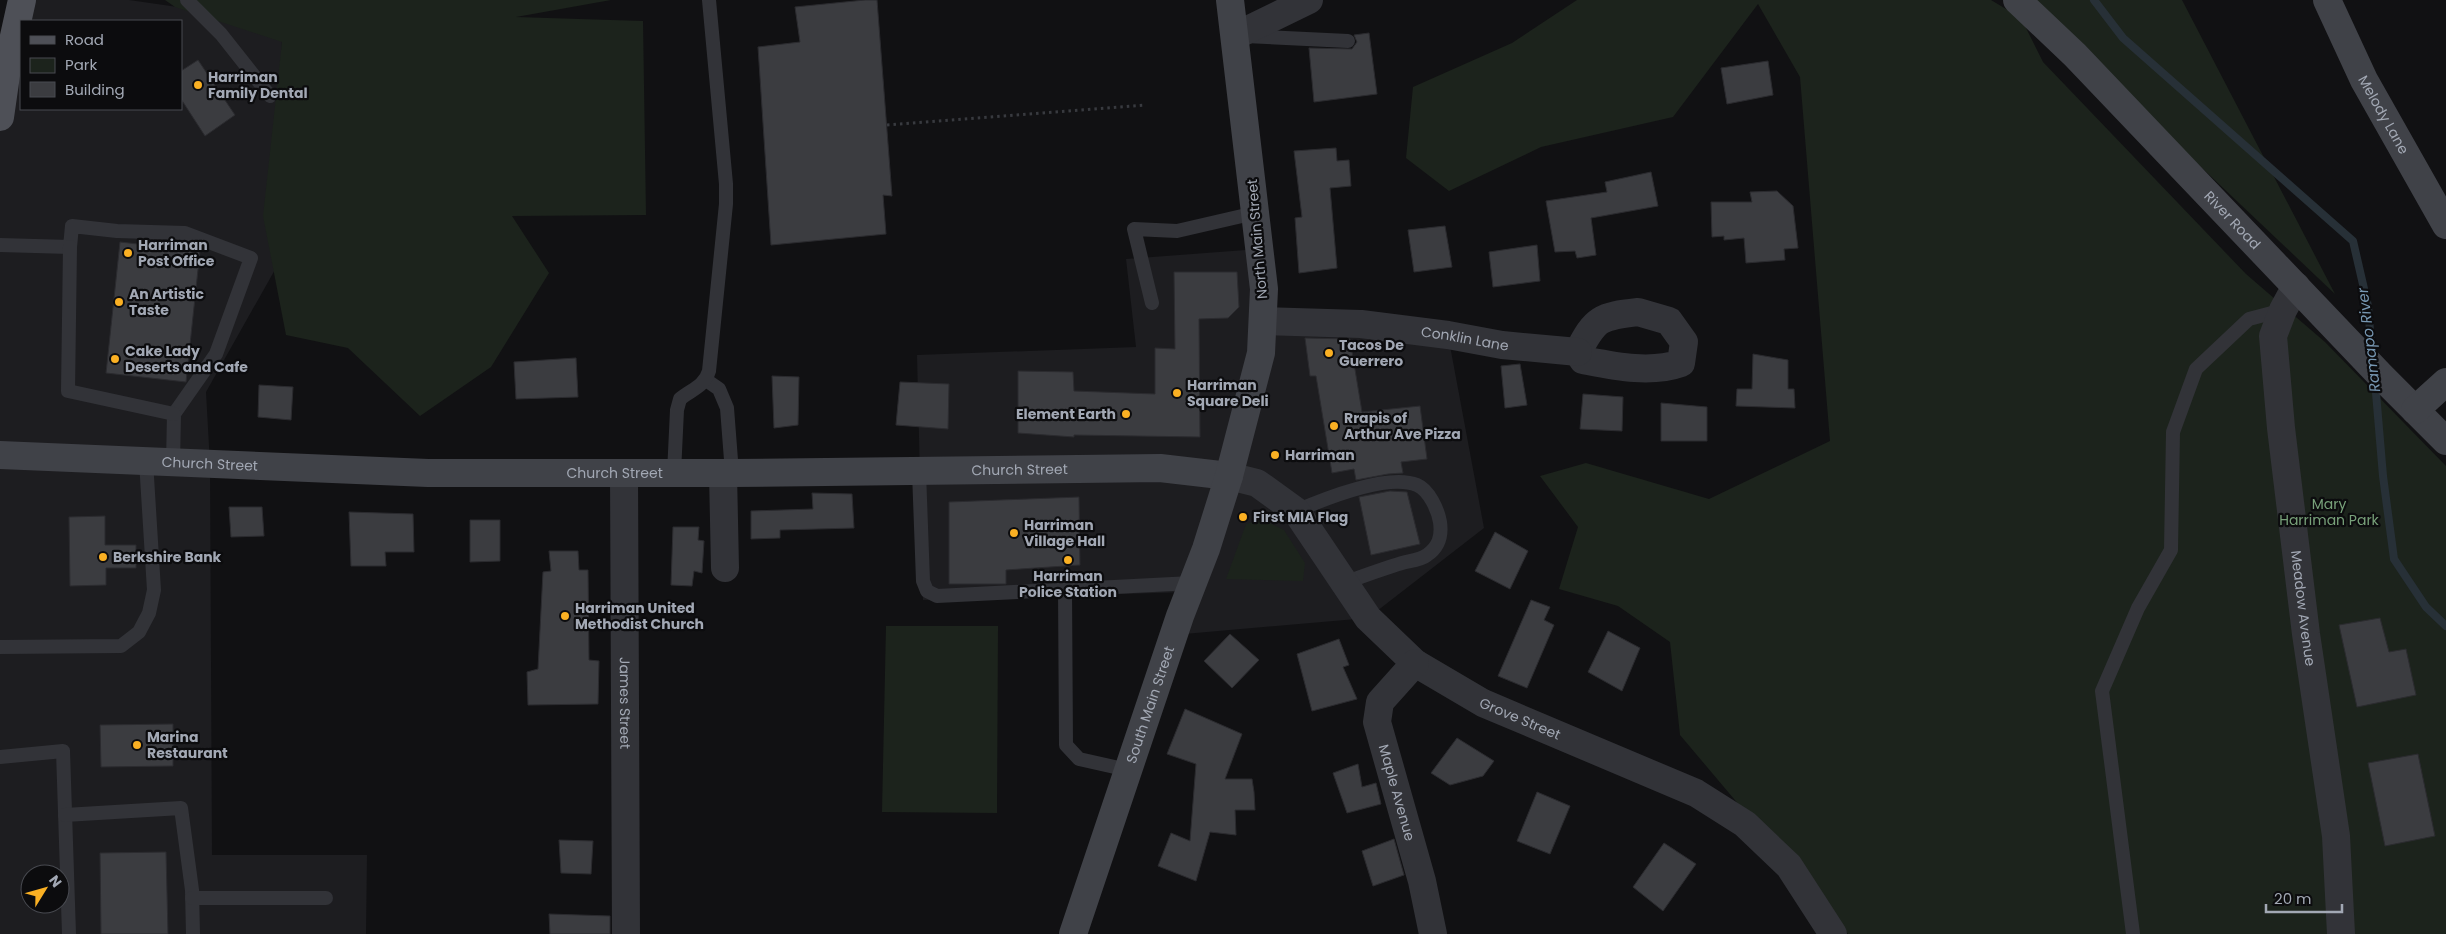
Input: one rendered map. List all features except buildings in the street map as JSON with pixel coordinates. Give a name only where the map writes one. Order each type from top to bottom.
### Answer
[{"type":"main road","points":[[0,117],[7,68],[22,0]]},
{"type":"street","name":"North Main Street","points":[[1229,476],[1261,353],[1264,321],[1264,289],[1230,0]]},
{"type":"street","points":[[1235,36],[1309,0]]},
{"type":"street","name":"River Road","points":[[2017,0],[2075,55],[2381,376],[2446,441]]},
{"type":"street","name":"Melody Lane","points":[[2327,0],[2364,80],[2446,225]]},
{"type":"street","name":"Meadow Avenue","points":[[2296,286],[2283,310],[2273,336],[2306,634],[2336,836],[2341,934]]},
{"type":"street","name":"Conklin Lane","points":[[1264,321],[1361,324],[1448,336],[1502,346],[1578,352]]},
{"type":"street","points":[[2415,410],[2446,382]]},
{"type":"street","name":"Church Street","points":[[0,455],[428,473],[919,472],[1160,468],[1229,476]]},
{"type":"street","name":"James Street","points":[[624,473],[626,934]]},
{"type":"street","points":[[725,568],[728,473]]},
{"type":"street","name":"Grove Street","points":[[1229,476],[1257,483],[1296,511],[1368,618],[1415,663],[1483,703],[1696,793],[1745,824],[1789,866],[1833,934]]},
{"type":"street","name":"South Main Street","points":[[1073,934],[1192,583],[1206,549],[1229,476]]},
{"type":"street","name":"Maple Avenue","points":[[1415,663],[1380,702],[1377,722],[1422,881],[1434,934]]},
{"type":"lane","points":[[187,0],[221,34],[270,96]]},
{"type":"lane","points":[[674,473],[677,410],[680,399],[700,387],[706,380],[726,184],[709,0]]},
{"type":"lane","points":[[1235,36],[1348,41]]},
{"type":"lane","points":[[1152,303],[1134,229],[1177,231],[1255,213]]},
{"type":"lane","points":[[0,646],[120,646],[139,632],[149,613],[154,590],[160,462],[174,414],[216,354],[251,258],[185,233],[117,231],[72,226],[68,391],[174,414]]},
{"type":"lane","points":[[0,245],[70,247]]},
{"type":"lane","points":[[2133,934],[2102,691],[2138,608],[2171,550],[2173,432],[2196,370],[2249,319],[2283,310]]},
{"type":"lane","points":[[706,380],[719,389],[728,408],[728,473]]},
{"type":"lane","points":[[919,472],[923,582],[928,591],[937,596],[1192,583]]},
{"type":"lane","points":[[1296,511],[1327,498],[1372,485],[1400,481],[1418,485],[1430,497],[1439,517],[1442,532],[1439,543],[1426,556],[1344,583]]},
{"type":"lane","points":[[1065,589],[1066,746],[1079,758],[1128,770]]},
{"type":"lane","points":[[0,757],[63,751],[69,934]]},
{"type":"lane","points":[[65,815],[181,808],[192,898],[192,934]]},
{"type":"lane","points":[[192,898],[326,898]]},
{"type":"path","points":[[887,125],[1146,105]]},
{"type":"shaded area","points":[[22,0],[129,0],[282,22],[281,259],[206,392],[210,464],[212,855],[367,855],[366,934],[0,934],[0,66]]},
{"type":"shaded area","points":[[1259,249],[1264,321],[1448,335],[1484,528],[1368,618],[1173,635],[1188,592],[923,600],[917,355],[1136,347],[1126,259]]},
{"type":"green space","points":[[165,0],[611,0],[516,17],[643,21],[646,215],[512,216],[549,273],[491,367],[420,416],[348,348],[286,335],[263,216],[282,42],[175,7]]},
{"type":"green space","name":"Mary Harriman Park","points":[[1577,0],[1991,0],[2021,18],[2043,62],[2246,274],[2325,342],[2446,466],[2446,934],[1848,934],[1680,735],[1670,642],[1618,606],[1559,589],[1578,527],[1540,476],[1586,463],[1709,499],[1830,441],[1800,77],[1758,4],[1673,117],[1541,147],[1449,191],[1406,158],[1413,87],[1512,43]]},
{"type":"green space","points":[[2025,0],[2182,0],[2335,294]]},
{"type":"green space","points":[[1261,519],[1284,530],[1305,563],[1303,581],[1226,579],[1246,524]]},
{"type":"green space","points":[[886,626],[998,626],[997,813],[882,812]]},
{"type":"waterway","name":"Ramapo River","points":[[2094,0],[2123,38],[2353,241],[2368,306],[2372,355]]},
{"type":"waterway","name":"Ramapo River","points":[[2375,381],[2383,476],[2394,559],[2426,607],[2446,626]]},
{"type":"place","name":"Harriman Family Dental","points":[[198,85]]},
{"type":"place","name":"Harriman Post Office","points":[[128,253]]},
{"type":"place","name":"An Artistic Taste","points":[[119,302]]},
{"type":"place","name":"Tacos De Guerrero","points":[[1329,353]]},
{"type":"place","name":"Cake Lady Deserts and Cafe","points":[[115,359]]},
{"type":"place","name":"Harriman Square Deli","points":[[1177,393]]},
{"type":"place","name":"Element Earth","points":[[1126,414]]},
{"type":"place","name":"Rrapis of Arthur Ave Pizza","points":[[1334,426]]},
{"type":"place","name":"Harriman","points":[[1275,455]]},
{"type":"place","name":"First MIA Flag","points":[[1243,517]]},
{"type":"place","name":"Harriman Village Hall","points":[[1014,533]]},
{"type":"place","name":"Berkshire Bank","points":[[103,557]]},
{"type":"place","name":"Harriman Police Station","points":[[1068,560]]},
{"type":"place","name":"Harriman United Methodist Church","points":[[565,616]]},
{"type":"place","name":"Marina Restaurant","points":[[137,745]]}]
